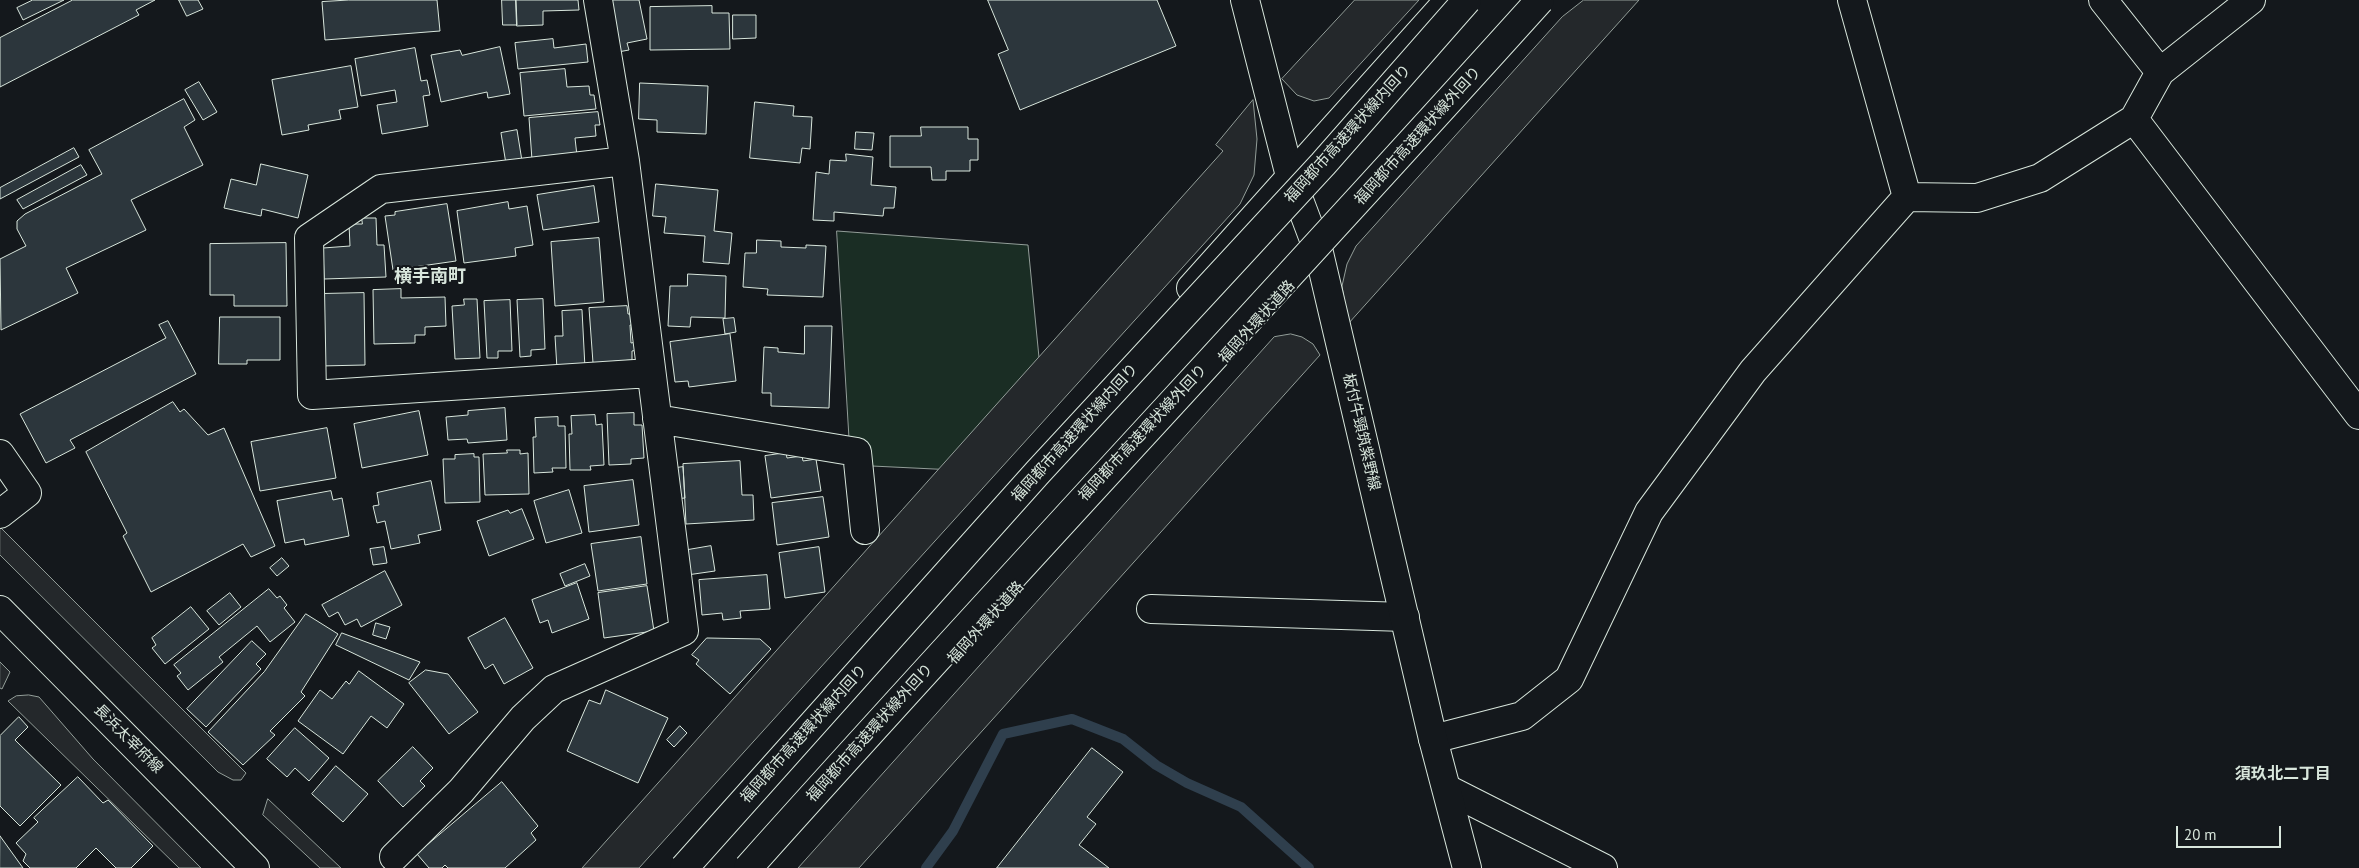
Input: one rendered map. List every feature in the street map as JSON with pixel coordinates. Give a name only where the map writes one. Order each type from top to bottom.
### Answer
[{"type":"main road","points":[[394,857],[461,791],[523,718],[554,689],[684,631],[650,373],[625,161],[598,0]]},
{"type":"main road","name":"板付牛頸筑紫野線","points":[[1245,0],[1290,176],[1319,253],[1433,738],[1467,868]]},
{"type":"main road","points":[[668,868],[831,695],[1448,0]]},
{"type":"main road","name":"福岡都市高速環状線内回り","points":[[684,868],[1038,472],[1323,164],[1468,0]]},
{"type":"main road","name":"福岡都市高速環状線外回り","points":[[748,868],[1083,498],[1368,191],[1540,0]]},
{"type":"main road","name":"福岡外環状道路","points":[[761,868],[887,733],[1319,253],[1553,0]]},
{"type":"main road","points":[[1852,0],[1907,197]]},
{"type":"main road","points":[[2102,0],[2160,72]]},
{"type":"main road","points":[[1433,738],[1522,716],[1570,680],[1649,512],[1753,372],[1907,197],[1977,198],[2040,178],[2134,119],[2160,72],[2251,0]]},
{"type":"main road","points":[[2134,119],[2359,414]]},
{"type":"main road","points":[[625,161],[381,189],[309,238],[312,395],[650,373]]},
{"type":"main road","points":[[657,419],[857,452],[865,530]]},
{"type":"main road","points":[[0,454],[27,493],[0,514]]},
{"type":"main road","points":[[1151,609],[1405,617]]},
{"type":"main road","name":"長浜太宰府線","points":[[0,610],[255,868]]},
{"type":"main road","points":[[1447,790],[1603,868]]},
{"type":"green space","points":[[837,231],[1028,245],[1041,378],[955,470],[851,465]]},
{"type":"shaded area","points":[[1355,0],[1419,0],[1329,98],[1314,101],[1297,95],[1282,79]]},
{"type":"shaded area","points":[[1584,0],[1639,0],[1348,324],[1342,286],[1347,264],[1356,246],[1562,17]]},
{"type":"shaded area","points":[[1253,100],[1257,139],[1254,175],[1240,204],[639,868],[582,868],[1223,151],[1216,145]]},
{"type":"shaded area","points":[[1291,334],[1302,337],[1313,344],[1320,355],[859,868],[798,868],[1274,337]]},
{"type":"shaded area","points":[[0,527],[246,773],[241,780],[233,780],[218,772],[0,555]]},
{"type":"shaded area","points":[[0,662],[10,672],[2,689],[0,688]]},
{"type":"shaded area","points":[[29,695],[39,697],[93,759],[201,868],[179,868],[8,701],[16,696]]},
{"type":"shaded area","points":[[268,799],[341,868],[320,868],[263,815]]},
{"type":"building","points":[[33,0],[64,0],[23,20],[17,8]]},
{"type":"building","points":[[73,0],[155,0],[136,10],[139,15],[0,87],[0,38]]},
{"type":"building","points":[[179,0],[198,0],[203,9],[187,16]]},
{"type":"building","points":[[349,0],[437,0],[440,31],[325,40],[322,2]]},
{"type":"building","points":[[502,0],[516,0],[517,25],[503,25]]},
{"type":"building","points":[[516,0],[578,0],[579,10],[543,11],[543,25],[517,26]]},
{"type":"building","points":[[607,0],[639,0],[647,39],[627,43],[629,50],[618,52]]},
{"type":"building","points":[[988,0],[1157,0],[1176,46],[1020,110],[998,54],[1008,50]]},
{"type":"building","points":[[712,6],[712,13],[729,13],[730,49],[650,50],[650,7]]},
{"type":"building","points":[[733,15],[756,15],[756,38],[733,39]]},
{"type":"building","points":[[553,39],[554,48],[586,44],[588,62],[518,69],[515,43]]},
{"type":"building","points":[[500,47],[510,94],[488,98],[487,92],[441,102],[431,55],[460,50],[462,55]]},
{"type":"building","points":[[415,48],[421,81],[427,80],[430,95],[423,96],[428,126],[382,134],[377,105],[397,102],[395,90],[361,96],[355,59]]},
{"type":"building","points":[[351,66],[358,107],[339,110],[341,119],[308,125],[309,130],[282,135],[272,80]]},
{"type":"building","points":[[565,69],[567,87],[589,86],[590,95],[594,95],[596,109],[524,116],[520,73]]},
{"type":"building","points":[[199,82],[217,112],[203,120],[185,90]]},
{"type":"building","points":[[640,83],[708,86],[706,134],[657,132],[657,120],[639,119]]},
{"type":"building","points":[[184,99],[195,120],[184,127],[203,165],[131,200],[146,230],[66,268],[78,293],[1,330],[0,259],[26,246],[17,229],[17,221],[25,214],[102,174],[89,150]]},
{"type":"building","points":[[755,102],[794,106],[793,116],[812,117],[810,149],[802,148],[800,163],[750,158]]},
{"type":"building","points":[[598,112],[600,125],[595,125],[596,136],[575,138],[577,156],[532,160],[529,118]]},
{"type":"building","points":[[921,127],[968,127],[968,139],[978,139],[978,160],[970,160],[970,171],[946,171],[946,180],[932,180],[931,167],[890,167],[890,136],[921,136]]},
{"type":"building","points":[[517,130],[522,161],[506,164],[501,133]]},
{"type":"building","points":[[856,132],[874,133],[872,150],[855,149]]},
{"type":"building","points":[[74,148],[79,157],[0,199],[0,188]]},
{"type":"building","points":[[846,154],[873,157],[871,185],[896,187],[894,208],[884,208],[883,216],[834,212],[834,221],[813,220],[816,172],[829,174],[830,160],[846,161]]},
{"type":"building","points":[[261,164],[308,175],[298,218],[262,209],[261,216],[224,208],[231,179],[256,185]]},
{"type":"building","points":[[81,165],[87,175],[23,209],[17,200]]},
{"type":"building","points":[[656,184],[718,190],[714,231],[732,233],[729,264],[703,262],[705,236],[664,233],[666,217],[653,216]]},
{"type":"building","points":[[594,186],[599,222],[543,230],[537,195]]},
{"type":"building","points":[[508,202],[509,209],[527,206],[533,245],[515,248],[516,256],[464,263],[457,211]]},
{"type":"building","points":[[447,204],[456,261],[393,270],[385,216],[395,215],[395,212]]},
{"type":"building","points":[[362,218],[376,218],[377,245],[384,245],[386,277],[324,279],[323,248],[350,246],[349,224],[362,224]]},
{"type":"building","points":[[599,238],[604,302],[555,306],[551,242]]},
{"type":"building","points":[[757,240],[781,241],[781,247],[806,248],[806,245],[826,246],[823,297],[767,295],[768,289],[743,287],[745,253],[756,253]]},
{"type":"building","points":[[286,243],[287,306],[234,306],[234,295],[210,295],[210,244]]},
{"type":"building","points":[[688,274],[726,276],[725,318],[691,317],[690,327],[668,326],[670,286],[687,286]]},
{"type":"building","points":[[401,289],[401,298],[445,297],[446,326],[425,327],[425,335],[415,335],[415,343],[374,344],[373,290]]},
{"type":"building","points":[[364,293],[365,365],[320,366],[319,294]]},
{"type":"building","points":[[464,299],[477,299],[480,358],[455,359],[452,306],[464,305]]},
{"type":"building","points":[[543,299],[545,349],[531,350],[531,356],[520,357],[517,300]]},
{"type":"building","points":[[510,300],[512,351],[498,351],[498,358],[487,358],[484,301]]},
{"type":"building","points":[[627,306],[628,314],[633,314],[634,325],[630,325],[631,343],[636,342],[637,350],[632,351],[632,360],[593,363],[589,308]]},
{"type":"building","points":[[582,310],[585,368],[557,369],[555,336],[563,336],[562,311]]},
{"type":"building","points":[[220,317],[280,317],[280,360],[247,360],[247,364],[219,364]]},
{"type":"building","points":[[734,318],[736,332],[725,334],[723,319]]},
{"type":"building","points":[[168,321],[196,374],[70,440],[75,448],[46,463],[20,414],[166,338],[159,325]]},
{"type":"building","points":[[805,326],[832,326],[829,408],[771,406],[771,393],[762,393],[764,347],[778,348],[778,352],[804,354]]},
{"type":"building","points":[[730,334],[736,381],[689,387],[688,381],[675,382],[670,342]]},
{"type":"building","points":[[173,402],[180,412],[184,409],[208,435],[224,428],[275,546],[251,557],[243,544],[151,592],[123,536],[127,533],[86,452]]},
{"type":"building","points":[[505,408],[507,440],[468,443],[467,439],[448,440],[446,417],[468,415],[468,411]]},
{"type":"building","points":[[419,411],[428,455],[362,468],[354,424]]},
{"type":"building","points":[[634,413],[634,425],[642,425],[644,458],[631,459],[631,464],[609,465],[607,414]]},
{"type":"building","points":[[595,415],[596,425],[602,424],[604,465],[590,466],[591,470],[570,470],[569,434],[572,434],[571,416]]},
{"type":"building","points":[[558,417],[558,426],[565,426],[566,468],[552,468],[553,472],[534,473],[533,437],[536,437],[535,418]]},
{"type":"building","points":[[327,428],[336,478],[260,491],[251,442]]},
{"type":"building","points":[[507,450],[520,450],[520,454],[528,453],[529,494],[485,495],[483,454],[507,453]]},
{"type":"building","points":[[786,453],[787,458],[802,456],[803,461],[816,459],[821,491],[771,498],[765,456]]},
{"type":"building","points":[[474,454],[474,457],[479,457],[480,502],[445,503],[443,459],[455,459],[455,455]]},
{"type":"building","points":[[740,461],[742,495],[753,495],[754,520],[686,524],[683,464]]},
{"type":"building","points":[[683,467],[685,498],[673,499],[669,469]]},
{"type":"building","points":[[633,480],[639,525],[589,532],[584,486]]},
{"type":"building","points":[[431,481],[441,530],[418,535],[420,543],[391,549],[385,521],[377,523],[373,506],[379,505],[377,493]]},
{"type":"building","points":[[569,490],[582,533],[546,543],[534,501]]},
{"type":"building","points":[[331,491],[333,500],[342,498],[349,536],[305,545],[304,539],[285,543],[277,501]]},
{"type":"building","points":[[823,497],[829,537],[777,545],[772,503]]},
{"type":"building","points":[[522,509],[534,539],[489,556],[477,521],[508,510],[510,513]]},
{"type":"building","points":[[641,537],[647,584],[598,591],[591,544]]},
{"type":"building","points":[[711,546],[715,571],[687,575],[682,551]]},
{"type":"building","points":[[384,547],[387,563],[373,565],[370,549]]},
{"type":"building","points":[[819,547],[825,592],[785,598],[779,553]]},
{"type":"building","points":[[282,558],[289,566],[277,576],[270,568]]},
{"type":"building","points":[[585,564],[590,576],[565,586],[560,574]]},
{"type":"building","points":[[385,571],[402,605],[361,627],[357,619],[345,625],[338,612],[329,617],[322,605]]},
{"type":"building","points":[[767,575],[770,609],[740,611],[741,618],[723,620],[722,613],[702,615],[699,580]]},
{"type":"building","points":[[577,583],[589,619],[552,633],[548,620],[540,623],[532,600]]},
{"type":"building","points":[[647,586],[654,631],[604,638],[598,593]]},
{"type":"building","points":[[269,589],[277,598],[280,596],[287,605],[284,608],[295,622],[270,642],[257,626],[219,657],[223,662],[188,690],[177,676],[181,673],[174,665]]},
{"type":"building","points":[[230,593],[241,607],[219,625],[207,611]]},
{"type":"building","points":[[191,607],[209,629],[165,664],[152,648],[156,645],[152,638]]},
{"type":"building","points":[[306,614],[338,634],[301,692],[305,696],[270,731],[275,735],[243,765],[208,732],[264,672]]},
{"type":"building","points":[[505,618],[533,668],[504,684],[493,664],[485,669],[468,638]]},
{"type":"building","points":[[376,623],[390,627],[386,639],[373,635]]},
{"type":"building","points":[[342,633],[420,662],[409,680],[336,645]]},
{"type":"building","points":[[707,638],[760,639],[771,649],[730,694],[696,664],[699,660],[692,655]]},
{"type":"building","points":[[252,641],[266,654],[256,664],[261,669],[206,727],[187,709]]},
{"type":"building","points":[[426,670],[448,674],[478,712],[449,734],[409,683]]},
{"type":"building","points":[[359,671],[404,704],[387,728],[371,716],[343,754],[298,721],[320,690],[332,699],[346,681],[349,684]]},
{"type":"building","points":[[606,690],[668,718],[638,783],[567,751],[589,700],[600,704]]},
{"type":"building","points":[[19,717],[28,727],[15,740],[61,785],[20,826],[0,806],[0,736]]},
{"type":"building","points":[[680,726],[687,733],[674,747],[667,740]]},
{"type":"building","points":[[295,728],[329,758],[309,781],[295,768],[287,777],[267,759]]},
{"type":"building","points":[[413,747],[433,768],[420,781],[425,786],[403,807],[378,781]]},
{"type":"building","points":[[1092,748],[1123,772],[1087,817],[1096,824],[1079,845],[1109,868],[997,868]]},
{"type":"building","points":[[336,766],[368,794],[343,822],[312,794]]},
{"type":"building","points":[[78,777],[103,803],[108,800],[153,846],[131,868],[116,868],[96,848],[76,868],[30,868],[23,861],[26,854],[16,843],[38,822],[34,818]]},
{"type":"building","points":[[502,782],[538,826],[531,833],[536,840],[505,868],[448,868],[445,865],[442,868],[429,868],[417,854]]},
{"type":"building","points":[[0,836],[23,868],[0,868]]},
{"type":"waterway","points":[[926,868],[953,831],[1003,734],[1072,719],[1123,739],[1156,765],[1187,783],[1241,807],[1309,868]]},
{"type":"district","name":"横手南町","points":[[430,277]]},
{"type":"district","name":"須玖北二丁目","points":[[2283,774]]}]
